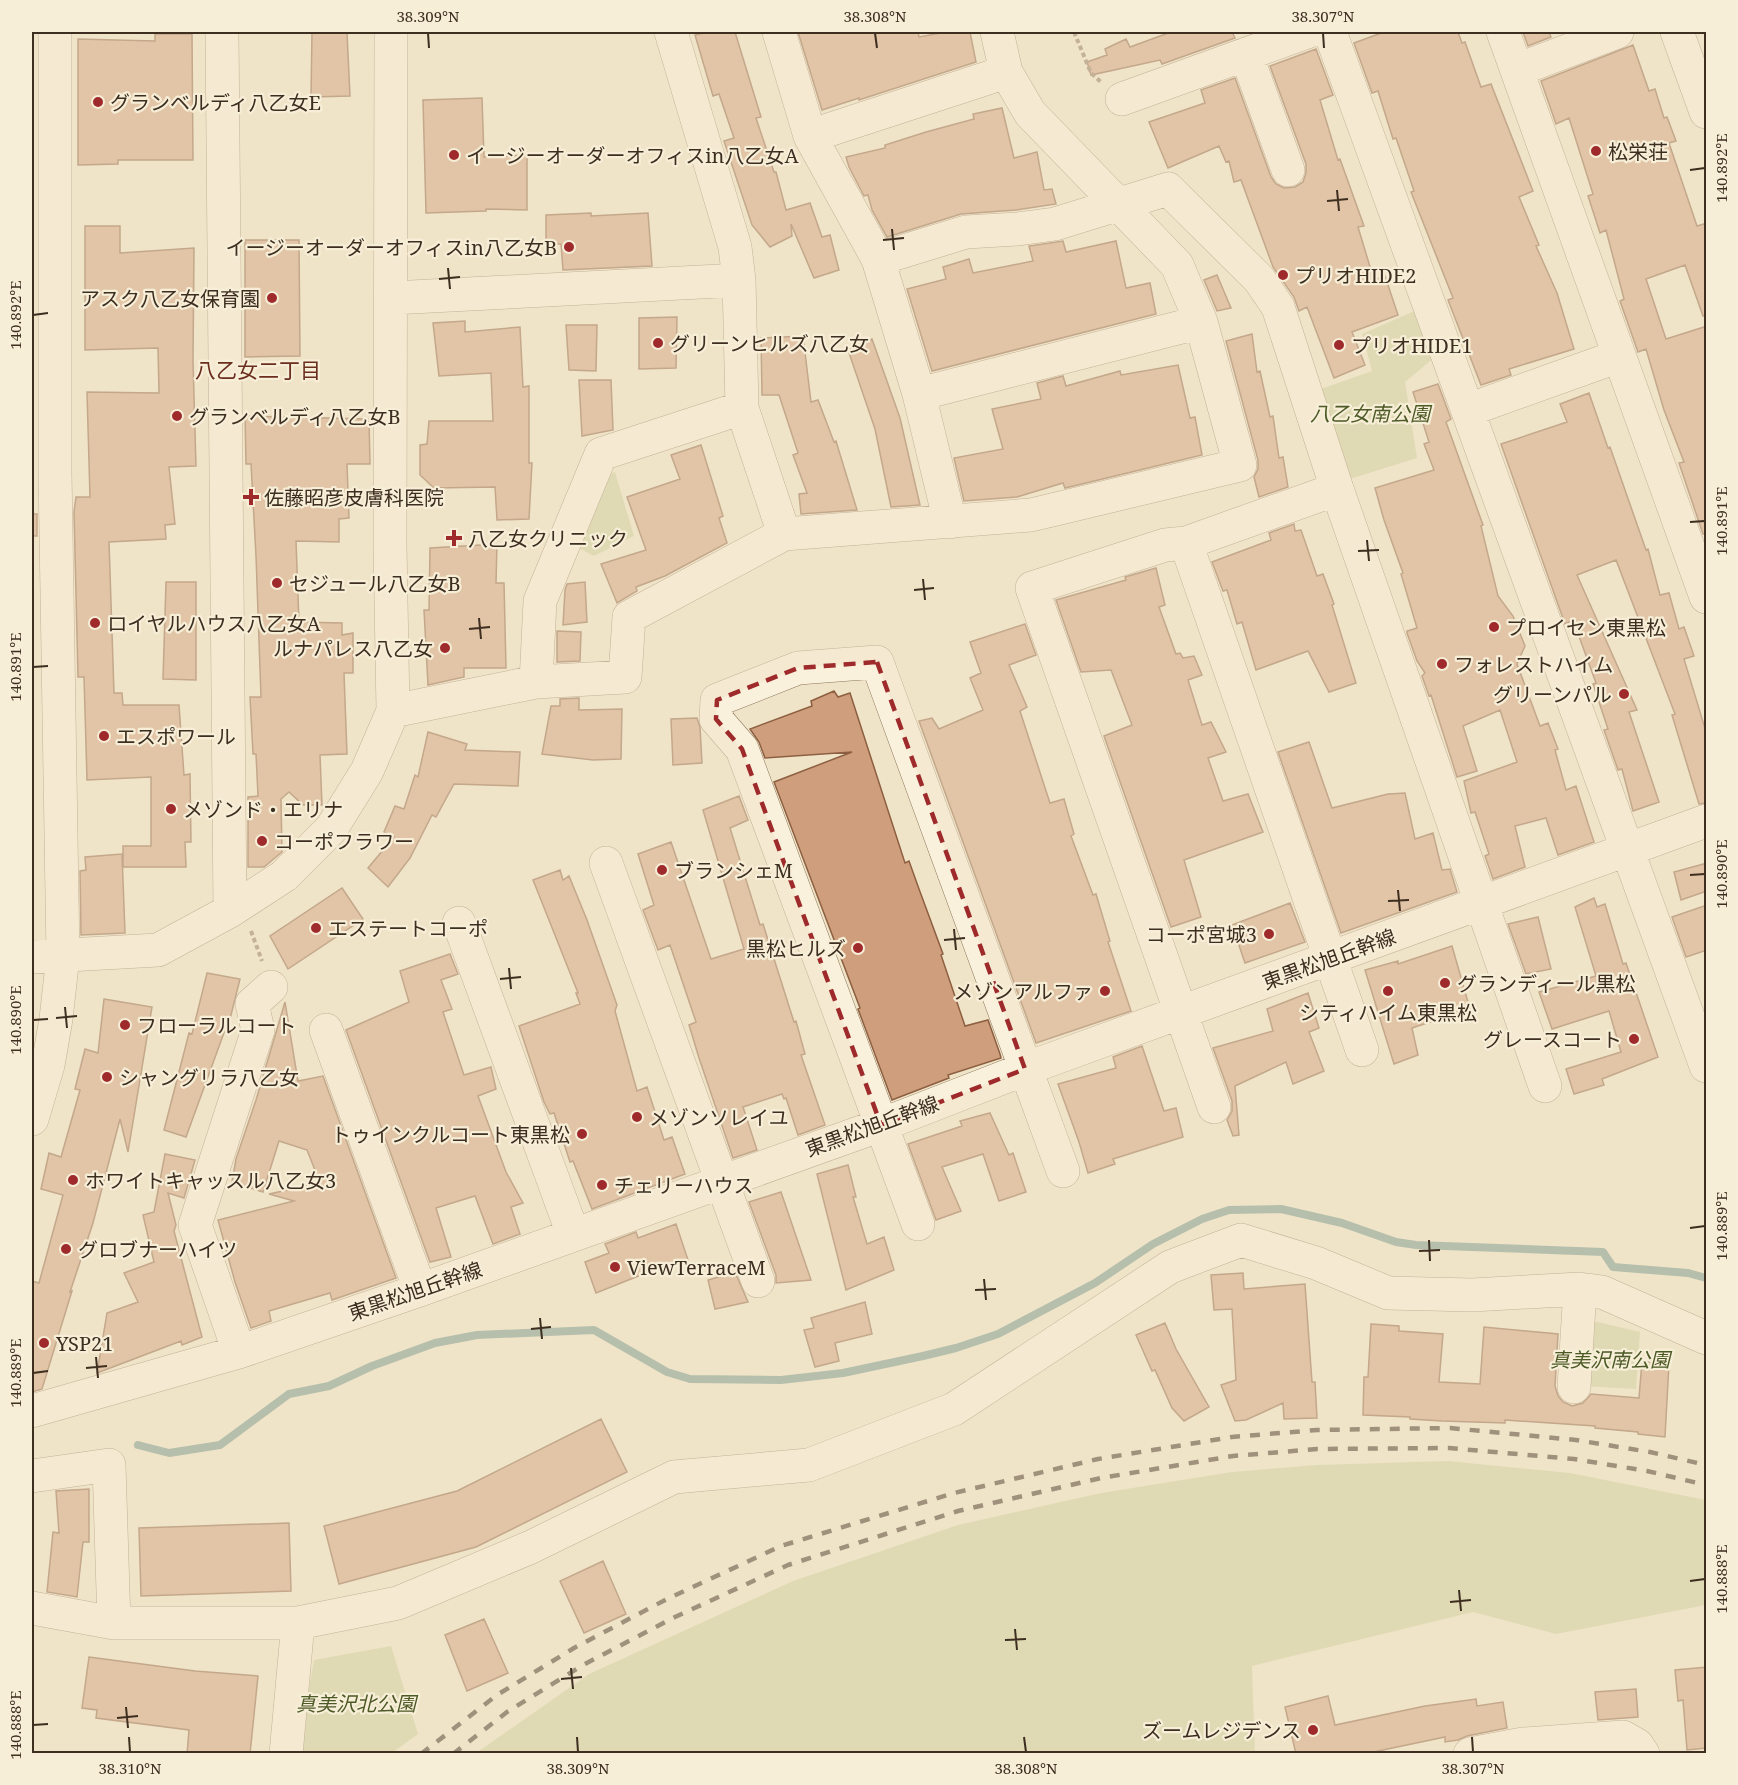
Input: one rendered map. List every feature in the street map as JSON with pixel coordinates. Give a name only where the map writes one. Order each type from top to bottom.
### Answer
[{"type":"street","points":[[32,1119],[50,1054],[56,1019],[47,957],[43,472],[55,32]]},
{"type":"street","points":[[222,32],[235,908]]},
{"type":"street","points":[[47,957],[158,950],[235,908],[284,876],[331,829],[367,771],[393,711],[390,544],[391,32]]},
{"type":"street","points":[[671,32],[735,247],[739,279],[742,408],[784,534]]},
{"type":"street","points":[[779,32],[810,136],[878,259],[919,394],[950,522]]},
{"type":"street","points":[[393,711],[536,682],[626,677],[629,617],[784,534],[1031,515],[1240,465],[1202,322],[1177,265],[1030,113],[1006,72],[997,32]]},
{"type":"street","points":[[1122,99],[1307,32]]},
{"type":"street","points":[[1330,32],[1707,1066]]},
{"type":"street","points":[[1503,32],[1707,597]]},
{"type":"street","points":[[1516,70],[1617,32]]},
{"type":"street","points":[[1677,32],[1707,112]]},
{"type":"street","points":[[1246,54],[1288,170]]},
{"type":"street","points":[[810,136],[1006,72]]},
{"type":"street","points":[[878,259],[966,232],[1055,224],[1168,189],[1259,279],[1278,306],[1337,489],[1545,1086]]},
{"type":"street","points":[[392,298],[739,279]]},
{"type":"street","points":[[919,394],[1202,322]]},
{"type":"street","points":[[1468,410],[1619,356]]},
{"type":"street","points":[[536,682],[540,601],[601,454],[742,408]]},
{"type":"street","points":[[1214,1107],[1032,588],[1166,544],[1186,543],[1337,489]]},
{"type":"street","points":[[1186,543],[1362,1050]]},
{"type":"street","points":[[918,1224],[742,749],[716,718],[717,700],[798,668],[877,662],[1063,1171]]},
{"type":"street","name":"東黒松旭丘幹線","points":[[32,1411],[239,1352],[420,1290],[881,1125],[1025,1069],[1707,821]]},
{"type":"street","points":[[606,863],[759,1281]]},
{"type":"street","points":[[459,923],[573,1234]]},
{"type":"street","points":[[239,1352],[195,1225],[258,1030],[252,1004],[271,987]]},
{"type":"street","points":[[326,1030],[420,1290]]},
{"type":"street","points":[[32,1608],[114,1623],[298,1623],[398,1603],[531,1547],[674,1477],[809,1465],[954,1409],[1170,1267],[1240,1240],[1316,1263],[1388,1293],[1472,1295],[1580,1289],[1602,1292],[1707,1338]]},
{"type":"street","points":[[1574,1387],[1580,1289]]},
{"type":"street","points":[[32,1476],[109,1465],[114,1623]]},
{"type":"street","points":[[286,1754],[298,1623]]},
{"type":"street","points":[[1470,1754],[1523,1744],[1623,1737],[1637,1745],[1643,1754]]},
{"type":"path","points":[[1074,32],[1091,74],[1122,99]]},
{"type":"path","points":[[235,908],[271,987]]},
{"type":"highlighted area","points":[[877,662],[1025,1069],[881,1125],[742,749],[716,719],[717,700],[798,668]]},
{"type":"green space","name":"八乙女南公園","points":[[1421,308],[1441,352],[1405,382],[1417,458],[1350,479],[1321,389],[1372,371],[1362,334]]},
{"type":"green space","points":[[615,472],[634,536],[594,556],[577,547],[605,477]]},
{"type":"green space","name":"真美沢南公園","points":[[1581,1318],[1640,1332],[1636,1389],[1581,1386]]},
{"type":"green space","points":[[1448,1461],[1570,1473],[1706,1500],[1706,1605],[1556,1634],[1473,1612],[1252,1666],[1255,1753],[476,1753],[589,1674],[793,1581],[958,1525],[1101,1493],[1232,1472],[1317,1465]]},
{"type":"green space","name":"真美沢北公園","points":[[391,1646],[418,1734],[392,1753],[297,1754],[314,1660]]},
{"type":"building","points":[[312,32],[347,33],[350,96],[311,97]]},
{"type":"building","points":[[708,32],[735,32],[761,117],[756,118],[774,172],[776,172],[786,210],[810,203],[822,237],[830,235],[839,270],[814,278],[791,224],[792,236],[770,247],[752,225],[724,141],[734,138],[719,94],[713,96],[695,35]]},
{"type":"building","points":[[798,32],[918,32],[919,37],[946,32],[970,32],[976,62],[822,110]]},
{"type":"building","points":[[1171,32],[1232,32],[1235,38],[1162,64],[1160,60],[1091,75],[1087,62],[1107,55],[1105,49],[1126,39],[1130,47]]},
{"type":"building","points":[[1384,32],[1458,32],[1462,43],[1465,42],[1481,87],[1491,84],[1533,191],[1519,197],[1539,245],[1536,246],[1557,293],[1574,349],[1509,369],[1511,375],[1481,385],[1448,300],[1453,298],[1411,192],[1414,191],[1396,138],[1393,139],[1378,91],[1372,93],[1354,43]]},
{"type":"building","points":[[1523,32],[1549,32],[1551,37],[1528,46]]},
{"type":"building","points":[[155,34],[192,34],[193,160],[118,160],[118,164],[78,165],[78,39],[155,41]]},
{"type":"building","points":[[1633,45],[1649,91],[1655,89],[1664,118],[1667,117],[1676,141],[1669,143],[1697,226],[1707,223],[1707,315],[1703,316],[1685,265],[1646,279],[1666,339],[1707,326],[1707,534],[1703,534],[1679,463],[1684,462],[1664,410],[1646,349],[1638,352],[1620,301],[1624,299],[1606,230],[1600,233],[1588,196],[1593,194],[1569,118],[1556,124],[1541,81]]},
{"type":"building","points":[[1316,49],[1333,95],[1320,100],[1338,160],[1340,159],[1364,226],[1358,227],[1374,280],[1385,276],[1398,315],[1352,332],[1365,365],[1334,378],[1307,307],[1299,311],[1294,297],[1273,267],[1241,180],[1234,182],[1229,161],[1226,162],[1219,146],[1168,168],[1149,122],[1205,103],[1201,90],[1235,78],[1271,177],[1276,184],[1284,188],[1295,187],[1303,182],[1306,164],[1270,66]]},
{"type":"building","name":"イージーオーダーオフィスin八乙女A","points":[[482,98],[484,157],[527,155],[527,210],[486,209],[486,211],[426,213],[423,100]]},
{"type":"building","points":[[1002,108],[1014,158],[1037,152],[1044,190],[1052,189],[1056,204],[961,214],[887,237],[872,210],[868,195],[864,196],[846,157],[885,148],[885,145],[974,119],[973,114]]},
{"type":"building","points":[[591,213],[591,216],[648,213],[652,266],[563,270],[561,244],[546,244],[546,215]]},
{"type":"building","points":[[85,226],[120,226],[120,253],[194,248],[193,361],[196,466],[169,467],[175,524],[165,525],[166,539],[109,542],[114,693],[122,693],[123,705],[179,705],[184,775],[190,774],[191,842],[185,842],[186,867],[123,867],[123,846],[151,846],[151,777],[87,780],[84,677],[78,677],[74,512],[76,497],[90,497],[87,392],[159,393],[158,348],[85,350]]},
{"type":"building","name":"アスク八乙女保育園","points":[[245,240],[299,240],[300,356],[245,357]]},
{"type":"building","points":[[1063,241],[1066,252],[1116,241],[1126,288],[1150,283],[1156,314],[932,371],[907,289],[946,279],[943,267],[969,259],[973,273],[1033,261],[1029,246]]},
{"type":"building","points":[[1217,275],[1231,308],[1217,311],[1204,280]]},
{"type":"building","name":"グリーンヒルズ八乙女","points":[[677,317],[676,368],[639,369],[639,318]]},
{"type":"building","points":[[465,321],[465,332],[520,327],[523,387],[529,386],[529,463],[532,463],[529,519],[497,520],[495,487],[434,488],[420,475],[420,445],[427,444],[429,421],[493,421],[491,373],[439,376],[433,323]]},
{"type":"building","points":[[566,325],[597,325],[596,371],[569,370]]},
{"type":"building","points":[[1252,334],[1257,372],[1260,371],[1270,417],[1273,416],[1279,458],[1283,457],[1288,487],[1259,497],[1254,477],[1258,469],[1258,460],[1226,341]]},
{"type":"building","points":[[803,336],[811,402],[818,400],[834,442],[836,441],[857,510],[801,514],[799,494],[807,493],[793,455],[798,453],[779,395],[762,395],[761,338]]},
{"type":"building","points":[[872,339],[900,418],[920,505],[891,507],[875,429],[848,350]]},
{"type":"building","points":[[1178,365],[1190,418],[1195,417],[1202,455],[1065,488],[1063,483],[1017,497],[964,501],[954,458],[1003,449],[992,409],[1041,399],[1037,383],[1063,376],[1066,386],[1120,371],[1121,375]]},
{"type":"building","points":[[579,380],[611,380],[613,430],[582,436]]},
{"type":"building","points":[[1438,384],[1451,419],[1446,422],[1483,525],[1481,526],[1498,596],[1513,616],[1525,646],[1517,664],[1540,726],[1548,723],[1558,749],[1555,750],[1566,790],[1576,786],[1594,842],[1558,855],[1546,818],[1515,826],[1525,867],[1493,879],[1485,856],[1489,854],[1475,812],[1471,813],[1464,781],[1517,762],[1500,710],[1463,726],[1477,771],[1457,777],[1431,695],[1429,696],[1422,676],[1425,673],[1417,661],[1407,633],[1417,628],[1401,574],[1403,573],[1375,488],[1434,470],[1424,444],[1429,442],[1413,392]]},
{"type":"building","points":[[1589,393],[1646,550],[1648,549],[1660,595],[1669,593],[1679,629],[1684,627],[1694,656],[1684,659],[1707,735],[1707,803],[1699,804],[1672,715],[1675,714],[1616,560],[1577,575],[1637,710],[1629,712],[1659,802],[1633,811],[1622,769],[1618,770],[1604,730],[1608,729],[1593,684],[1596,683],[1573,620],[1565,624],[1501,444],[1567,422],[1560,404]]},
{"type":"building","points":[[245,416],[369,419],[370,464],[347,464],[349,518],[339,519],[339,542],[296,541],[299,622],[342,623],[342,635],[353,633],[353,673],[344,673],[347,754],[320,755],[322,805],[303,805],[289,792],[281,799],[282,852],[264,867],[248,867],[248,797],[258,796],[250,697],[261,697],[251,464],[246,464]]},
{"type":"building","points":[[701,445],[723,516],[719,518],[727,543],[665,576],[636,587],[637,591],[617,603],[601,564],[646,550],[627,497],[680,479],[671,455]]},
{"type":"building","points":[[32,514],[37,514],[37,536],[32,536]]},
{"type":"building","points":[[1294,524],[1295,531],[1301,530],[1317,576],[1323,574],[1334,604],[1332,605],[1356,683],[1329,692],[1308,651],[1256,670],[1242,622],[1237,624],[1227,590],[1223,591],[1212,562],[1271,540],[1269,533]]},
{"type":"building","points":[[497,544],[496,583],[504,583],[506,668],[464,668],[464,677],[428,685],[424,610],[429,610],[430,548]]},
{"type":"building","points":[[1156,568],[1165,605],[1159,607],[1176,654],[1180,653],[1183,658],[1194,656],[1202,675],[1188,680],[1202,725],[1211,722],[1226,752],[1208,758],[1223,801],[1248,794],[1263,832],[1184,860],[1201,917],[1171,927],[1104,736],[1132,725],[1111,670],[1081,672],[1056,600],[1126,580],[1125,577]]},
{"type":"building","points":[[166,582],[196,582],[196,680],[163,679]]},
{"type":"building","points":[[585,582],[587,622],[563,625],[567,584]]},
{"type":"building","points":[[1025,624],[1036,655],[1009,665],[1027,707],[1020,711],[1050,803],[1064,799],[1074,834],[1071,836],[1093,895],[1096,894],[1110,941],[1108,942],[1131,1011],[1036,1043],[919,721],[932,718],[939,729],[983,710],[970,678],[981,673],[970,642]]},
{"type":"building","points":[[557,631],[581,632],[580,661],[557,662]]},
{"type":"building","points":[[834,691],[838,697],[850,693],[905,863],[909,861],[943,954],[941,955],[965,1026],[988,1020],[1001,1058],[948,1075],[949,1078],[892,1100],[858,1009],[860,1008],[774,782],[852,752],[765,758],[759,742],[750,729],[812,706],[811,701]]},
{"type":"building","points":[[579,698],[579,710],[622,709],[621,759],[593,760],[542,754],[551,706],[560,706],[560,699]]},
{"type":"building","points":[[697,718],[700,727],[702,763],[673,765],[671,719]]},
{"type":"building","points":[[428,732],[467,744],[465,750],[520,752],[518,786],[454,784],[436,817],[432,815],[410,858],[388,887],[368,868],[394,837],[384,832],[395,806],[404,809],[415,775],[418,777]]},
{"type":"building","points":[[1309,742],[1332,808],[1388,794],[1405,793],[1415,839],[1433,833],[1442,870],[1450,869],[1457,892],[1341,933],[1278,752]]},
{"type":"building","points":[[739,796],[748,820],[730,828],[760,925],[763,924],[794,1022],[796,1021],[805,1054],[801,1055],[825,1125],[798,1135],[786,1098],[784,1099],[782,1094],[743,1107],[757,1150],[733,1158],[689,1025],[696,1022],[670,945],[658,950],[643,910],[654,905],[638,854],[671,842],[711,959],[744,949],[703,810]]},
{"type":"building","points":[[122,854],[125,933],[81,935],[80,871],[86,870],[85,857]]},
{"type":"building","points":[[1707,863],[1707,891],[1681,900],[1674,872]]},
{"type":"building","points":[[560,870],[563,880],[569,876],[617,1005],[615,1011],[637,1091],[647,1087],[664,1140],[672,1137],[685,1174],[592,1209],[573,1161],[570,1162],[554,1113],[550,1114],[544,1102],[519,1026],[580,1004],[576,993],[578,993],[533,880]]},
{"type":"building","name":"エステートコーポ","points":[[342,888],[363,919],[288,969],[270,936]]},
{"type":"building","points":[[1594,898],[1597,907],[1605,904],[1623,964],[1626,963],[1658,1057],[1602,1079],[1604,1085],[1574,1094],[1566,1069],[1621,1052],[1609,1011],[1552,1029],[1539,992],[1596,976],[1575,907]]},
{"type":"building","name":"コーポ宮城3","points":[[1290,903],[1305,942],[1245,963],[1232,925]]},
{"type":"building","points":[[1707,905],[1707,950],[1686,957],[1672,917]]},
{"type":"building","points":[[1538,917],[1551,969],[1526,974],[1508,924]]},
{"type":"building","points":[[1452,946],[1470,1009],[1412,1028],[1418,1055],[1394,1064],[1365,970],[1398,961],[1398,964]]},
{"type":"building","points":[[450,954],[458,974],[441,980],[452,1009],[443,1012],[464,1075],[491,1067],[496,1089],[478,1096],[506,1172],[523,1203],[511,1207],[520,1234],[493,1244],[475,1196],[436,1208],[451,1257],[430,1262],[346,1030],[409,1002],[400,971]]},
{"type":"building","points":[[207,973],[240,979],[227,1031],[225,1030],[186,1137],[164,1130]]},
{"type":"building","points":[[1308,993],[1319,1028],[1309,1032],[1324,1071],[1293,1084],[1286,1062],[1235,1086],[1239,1135],[1233,1136],[1227,1120],[1232,1111],[1232,1101],[1213,1048],[1273,1031],[1267,1009]]},
{"type":"building","points":[[104,999],[152,1007],[128,1152],[120,1119],[93,1223],[42,1389],[32,1392],[32,1281],[39,1283],[63,1195],[41,1189],[49,1153],[61,1157],[80,1090],[75,1089],[85,1049],[98,1053]]},
{"type":"building","points":[[285,1002],[298,1081],[323,1076],[396,1278],[332,1300],[330,1293],[269,1311],[271,1321],[251,1328],[235,1282],[218,1220],[294,1201],[269,1194],[320,1183],[307,1150],[279,1141],[263,1192],[232,1182],[236,1159]]},
{"type":"building","points":[[1142,1046],[1164,1111],[1176,1108],[1183,1137],[1113,1159],[1115,1164],[1088,1173],[1058,1084],[1116,1068],[1113,1057]]},
{"type":"building","points":[[990,1113],[1009,1155],[1013,1153],[1026,1192],[999,1201],[983,1154],[942,1167],[961,1211],[936,1220],[908,1144],[962,1126],[960,1121]]},
{"type":"building","points":[[165,1154],[195,1160],[184,1198],[168,1193],[176,1225],[174,1231],[202,1337],[182,1345],[181,1341],[97,1373],[107,1313],[138,1302],[124,1273],[154,1262],[143,1215],[154,1212]]},
{"type":"building","points":[[848,1165],[856,1197],[853,1197],[867,1244],[884,1237],[894,1270],[846,1290],[817,1174]]},
{"type":"building","points":[[781,1192],[811,1280],[776,1283],[776,1275],[749,1202]]},
{"type":"building","points":[[676,1224],[688,1260],[596,1293],[585,1262],[609,1253],[605,1244],[636,1232],[638,1238]]},
{"type":"building","points":[[735,1272],[748,1302],[715,1309],[708,1280]]},
{"type":"building","points":[[1243,1273],[1244,1289],[1305,1284],[1317,1418],[1284,1419],[1283,1403],[1246,1420],[1235,1421],[1221,1385],[1236,1380],[1232,1309],[1214,1310],[1211,1275]]},
{"type":"building","points":[[865,1302],[872,1334],[835,1343],[839,1361],[815,1367],[804,1330],[814,1328],[811,1318]]},
{"type":"building","points":[[1165,1323],[1176,1349],[1209,1407],[1184,1421],[1172,1408],[1136,1335]]},
{"type":"building","points":[[1371,1324],[1399,1326],[1399,1331],[1443,1334],[1439,1382],[1480,1384],[1484,1327],[1558,1334],[1555,1386],[1563,1402],[1572,1406],[1583,1403],[1591,1394],[1639,1398],[1642,1361],[1669,1364],[1665,1437],[1595,1428],[1595,1426],[1505,1420],[1505,1423],[1442,1421],[1363,1415],[1364,1377],[1368,1377]]},
{"type":"building","points":[[601,1419],[627,1472],[476,1547],[339,1584],[324,1526],[457,1491]]},
{"type":"building","points":[[89,1489],[89,1542],[83,1542],[77,1597],[47,1592],[53,1532],[59,1533],[56,1491]]},
{"type":"building","points":[[289,1523],[291,1591],[141,1596],[139,1528]]},
{"type":"building","points":[[603,1561],[626,1614],[584,1633],[560,1581]]},
{"type":"building","points":[[484,1619],[508,1673],[467,1691],[445,1635]]},
{"type":"building","points":[[89,1657],[195,1671],[258,1676],[250,1754],[187,1754],[189,1730],[96,1718],[97,1710],[82,1708]]},
{"type":"building","points":[[1707,1667],[1707,1748],[1687,1750],[1683,1700],[1678,1701],[1675,1670]]},
{"type":"building","points":[[1636,1689],[1638,1717],[1598,1720],[1595,1692]]},
{"type":"building","points":[[1328,1696],[1335,1725],[1425,1706],[1476,1699],[1477,1706],[1503,1702],[1507,1728],[1458,1740],[1445,1742],[1445,1737],[1364,1754],[1296,1754],[1285,1707]]},
{"type":"waterway","points":[[138,1445],[169,1453],[220,1445],[289,1394],[329,1386],[372,1366],[435,1343],[477,1335],[594,1330],[667,1372],[690,1379],[781,1380],[843,1373],[923,1356],[998,1334],[1095,1283],[1153,1244],[1202,1219],[1229,1210],[1281,1209],[1342,1223],[1396,1242],[1416,1245],[1603,1252],[1613,1267],[1688,1273],[1706,1278]]},
{"type":"railway","points":[[421,1754],[497,1695],[574,1648],[667,1599],[781,1546],[954,1493],[1098,1459],[1232,1437],[1317,1430],[1450,1428],[1576,1440],[1650,1452],[1706,1465]]},
{"type":"railway","points":[[453,1754],[507,1712],[583,1665],[675,1617],[788,1565],[958,1511],[1101,1478],[1233,1456],[1317,1449],[1449,1448],[1574,1459],[1647,1471],[1706,1485]]},
{"type":"place","name":"グランベルディ八乙女E","points":[[98,102]]},
{"type":"place","name":"松栄荘","points":[[1596,151]]},
{"type":"place","name":"イージーオーダーオフィスin八乙女A","points":[[454,155]]},
{"type":"place","name":"イージーオーダーオフィスin八乙女B","points":[[569,247]]},
{"type":"place","name":"プリオHIDE2","points":[[1283,275]]},
{"type":"place","name":"アスク八乙女保育園","points":[[272,298]]},
{"type":"place","name":"グリーンヒルズ八乙女","points":[[658,343]]},
{"type":"place","name":"プリオHIDE1","points":[[1339,345]]},
{"type":"place","name":"グランベルディ八乙女B","points":[[177,416]]},
{"type":"place","name":"佐藤昭彦皮膚科医院","points":[[251,497]]},
{"type":"place","name":"八乙女クリニック","points":[[454,538]]},
{"type":"place","name":"セジュール八乙女B","points":[[277,583]]},
{"type":"place","name":"ロイヤルハウス八乙女A","points":[[95,623]]},
{"type":"place","name":"プロイセン東黒松","points":[[1494,627]]},
{"type":"place","name":"ルナパレス八乙女","points":[[445,648]]},
{"type":"place","name":"フォレストハイム","points":[[1442,664]]},
{"type":"place","name":"グリーンパル","points":[[1624,694]]},
{"type":"place","name":"エスポワール","points":[[104,736]]},
{"type":"place","name":"メゾンド・エリナ","points":[[171,809]]},
{"type":"place","name":"コーポフラワー","points":[[262,841]]},
{"type":"place","name":"ブランシェM","points":[[662,870]]},
{"type":"place","name":"エステートコーポ","points":[[316,928]]},
{"type":"place","name":"コーポ宮城3","points":[[1269,934]]},
{"type":"place","name":"黒松ヒルズ","points":[[858,948]]},
{"type":"place","name":"グランディール黒松","points":[[1445,983]]},
{"type":"place","name":"メゾンアルファ","points":[[1105,991]]},
{"type":"place","name":"シティハイム東黒松","points":[[1388,991]]},
{"type":"place","name":"フローラルコート","points":[[125,1025]]},
{"type":"place","name":"グレースコート","points":[[1634,1039]]},
{"type":"place","name":"シャングリラ八乙女","points":[[107,1077]]},
{"type":"place","name":"メゾンソレイユ","points":[[637,1117]]},
{"type":"place","name":"トゥインクルコート東黒松","points":[[582,1134]]},
{"type":"place","name":"ホワイトキャッスル八乙女3","points":[[73,1180]]},
{"type":"place","name":"チェリーハウス","points":[[602,1185]]},
{"type":"place","name":"グロブナーハイツ","points":[[66,1249]]},
{"type":"place","name":"ViewTerraceM","points":[[615,1267]]},
{"type":"place","name":"YSP21","points":[[44,1343]]},
{"type":"place","name":"ズームレジデンス","points":[[1313,1730]]},
{"type":"district","name":"八乙女二丁目","points":[[258,370]]}]
